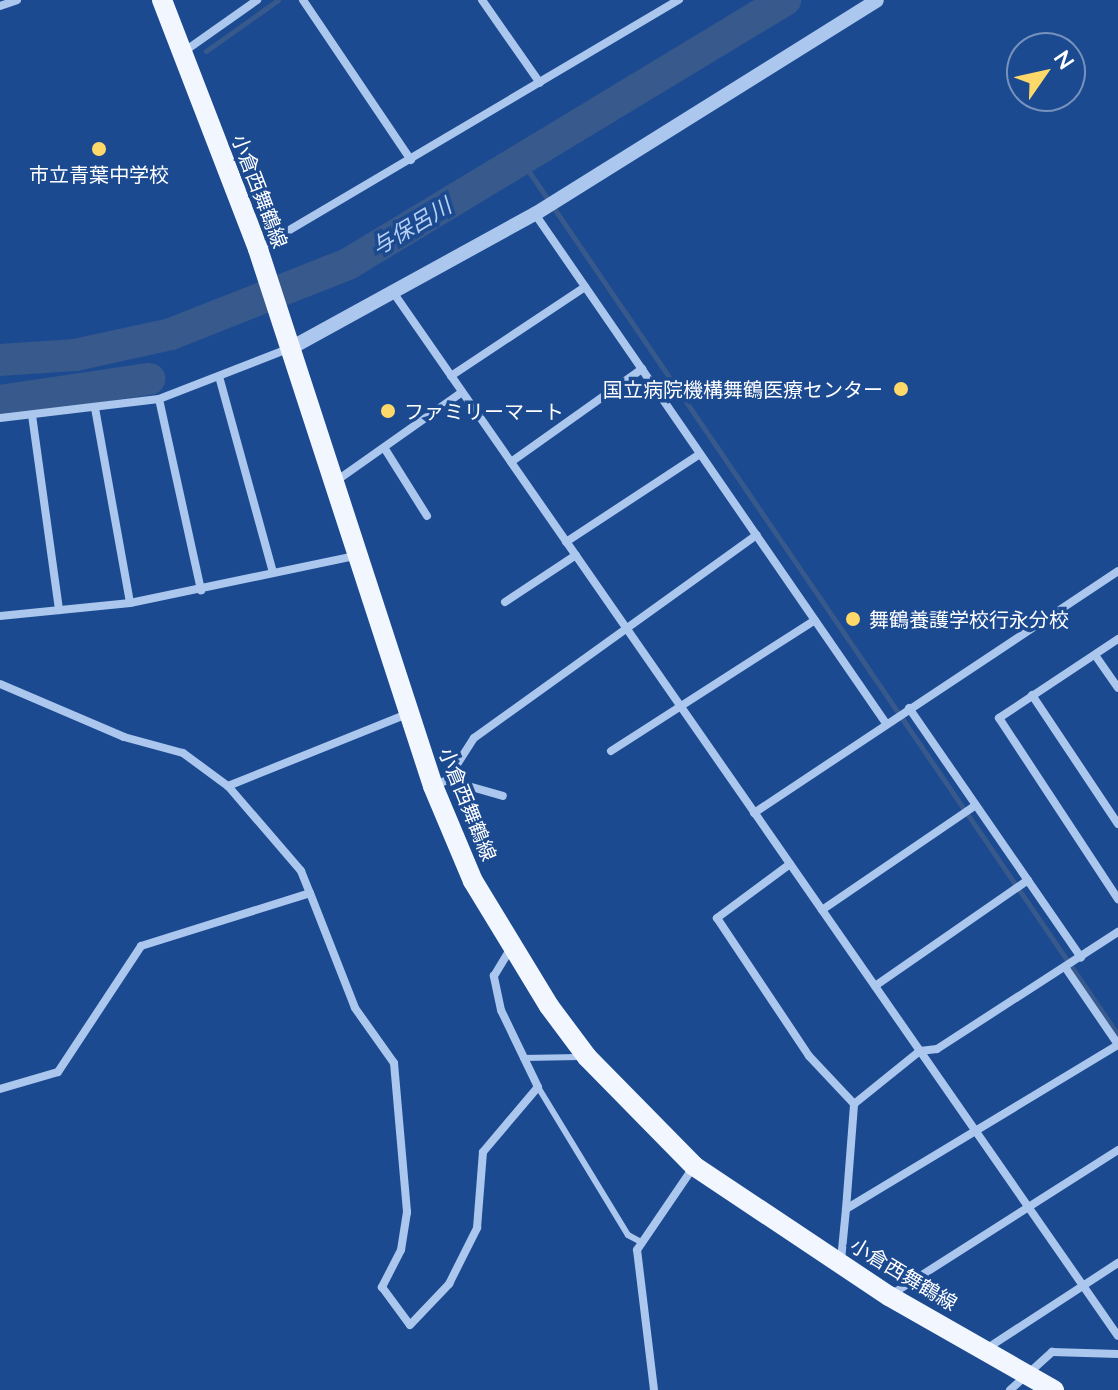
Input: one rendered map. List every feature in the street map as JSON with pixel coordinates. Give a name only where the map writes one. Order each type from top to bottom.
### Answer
[{"type":"main road","name":"小倉西舞鶴線","points":[[162,0],[259,254],[408,714],[440,783],[473,881],[512,948],[587,1057],[694,1166],[889,1296],[1054,1390]]},
{"type":"street","points":[[0,6],[17,0]]},
{"type":"street","points":[[182,54],[257,0]]},
{"type":"street","points":[[303,0],[411,160]]},
{"type":"street","points":[[482,0],[540,83]]},
{"type":"street","points":[[259,254],[540,83],[663,4],[679,0]]},
{"type":"street","points":[[0,418],[159,399],[220,380],[289,349],[395,295],[535,214],[877,0]]},
{"type":"street","points":[[535,214],[885,722]]},
{"type":"street","points":[[451,376],[585,287]]},
{"type":"street","points":[[395,295],[1118,1336]]},
{"type":"street","points":[[511,462],[642,369]]},
{"type":"street","points":[[220,380],[273,572]]},
{"type":"street","points":[[335,481],[385,449],[462,392]]},
{"type":"street","points":[[159,399],[201,590]]},
{"type":"street","points":[[95,408],[130,603]]},
{"type":"street","points":[[32,415],[59,610]]},
{"type":"street","points":[[385,449],[427,516]]},
{"type":"street","points":[[566,542],[700,454]]},
{"type":"street","points":[[503,796],[440,783],[474,738],[624,625],[757,535]]},
{"type":"street","points":[[0,616],[130,603],[359,555]]},
{"type":"street","points":[[505,602],[576,555]]},
{"type":"street","points":[[754,813],[885,722],[1118,571]]},
{"type":"street","points":[[611,751],[815,620]]},
{"type":"street","points":[[1118,639],[999,718],[1118,899]]},
{"type":"street","points":[[1095,655],[1118,688]]},
{"type":"street","points":[[0,684],[124,737],[183,753],[228,786],[301,871],[355,1008],[394,1063],[407,1212],[401,1250],[382,1287],[410,1325],[449,1284],[477,1228],[483,1152],[538,1087],[523,1058],[494,976],[512,948]]},
{"type":"street","points":[[1032,695],[1118,824]]},
{"type":"street","points":[[909,708],[1081,957]]},
{"type":"street","points":[[228,786],[408,714]]},
{"type":"street","points":[[822,910],[976,805]]},
{"type":"street","points":[[790,864],[717,918],[809,1056],[854,1104]]},
{"type":"street","points":[[875,986],[1028,880]]},
{"type":"street","points":[[0,1089],[58,1072],[141,946],[310,893]]},
{"type":"street","points":[[840,1265],[854,1104],[920,1051],[937,1049],[1118,932]]},
{"type":"street","points":[[846,1209],[978,1134],[1117,1044],[1065,967]]},
{"type":"street","points":[[889,1296],[1030,1209],[1118,1150]]},
{"type":"street","points":[[654,1390],[637,1284],[641,1242],[694,1166]]},
{"type":"street","points":[[986,1349],[1118,1263]]},
{"type":"street","points":[[1010,1390],[1052,1352],[1118,1354]]},
{"type":"lane","points":[[523,1058],[587,1057]]},
{"type":"lane","points":[[538,1087],[628,1235],[641,1242]]},
{"type":"waterway","points":[[206,51],[278,0]]},
{"type":"waterway","name":"与保呂川","points":[[0,360],[75,355],[171,334],[348,264],[785,0]]},
{"type":"waterway","points":[[521,160],[1118,1035]]},
{"type":"waterway","points":[[0,401],[149,379]]},
{"type":"place","name":"市立青葉中学校","points":[[99,149]]},
{"type":"place","name":"国立病院機構舞鶴医療センター","points":[[901,389]]},
{"type":"place","name":"ファミリーマート","points":[[388,411]]},
{"type":"place","name":"舞鶴養護学校行永分校","points":[[853,619]]}]
